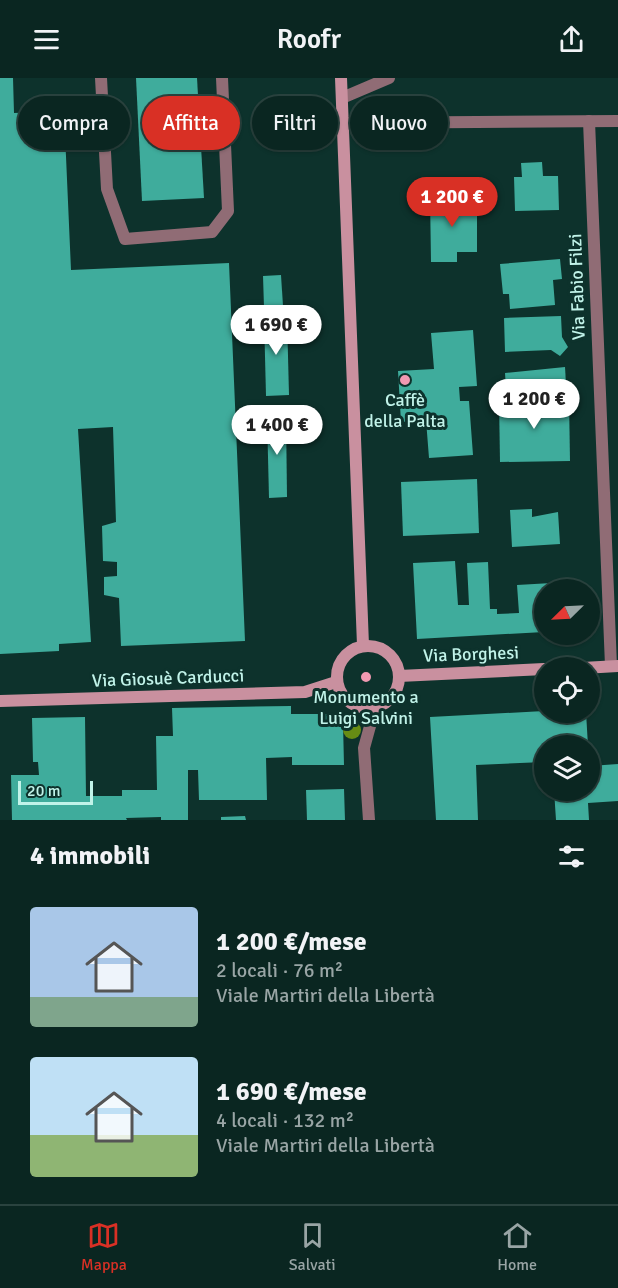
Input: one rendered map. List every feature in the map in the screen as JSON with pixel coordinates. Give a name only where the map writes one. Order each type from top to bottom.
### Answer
[{"type":"street","points":[[101,78],[107,189],[125,239],[212,232],[228,211],[222,78]]},
{"type":"street","points":[[341,78],[363,645]]},
{"type":"street","points":[[342,99],[389,78]]},
{"type":"street","name":"Via Fabio Filzi","points":[[589,121],[614,666]]},
{"type":"street","points":[[342,123],[618,121]]},
{"type":"street","points":[[363,645],[381,648],[388,653],[398,667],[399,676],[395,693],[383,705],[364,709],[346,700],[336,681],[336,671],[346,654],[363,645]]},
{"type":"street","name":"Via Borghesi","points":[[399,676],[534,669]]},
{"type":"street","name":"Via Giosuè Carducci","points":[[0,701],[305,692],[336,681]]},
{"type":"street","points":[[369,820],[364,748],[375,708]]},
{"type":"building","points":[[0,78],[13,78],[14,113],[18,113],[18,150],[66,150],[71,270],[229,263],[245,641],[121,646],[119,598],[104,595],[104,577],[117,576],[117,562],[103,561],[102,526],[116,522],[113,427],[78,429],[91,642],[59,644],[59,651],[0,654]]},
{"type":"building","points":[[136,78],[197,78],[198,96],[142,96],[142,150],[201,150],[204,198],[142,201]]},
{"type":"building","points":[[542,162],[543,176],[558,176],[559,210],[515,211],[514,177],[522,177],[521,163]]},
{"type":"building","points":[[430,196],[462,196],[462,206],[477,206],[477,252],[457,252],[457,262],[431,262]]},
{"type":"building","points":[[560,259],[562,279],[553,280],[555,305],[510,309],[509,294],[503,294],[500,264]]},
{"type":"building","points":[[281,275],[283,306],[264,307],[263,276]]},
{"type":"building","points":[[561,316],[562,337],[568,347],[560,356],[551,350],[505,352],[504,318]]},
{"type":"building","points":[[264,317],[287,317],[289,395],[266,396]]},
{"type":"building","points":[[473,330],[477,386],[459,387],[460,401],[469,401],[473,455],[429,458],[426,420],[401,422],[398,371],[434,369],[431,333]]},
{"type":"building","points":[[565,367],[566,384],[506,390],[505,373]]},
{"type":"building","points":[[569,399],[570,461],[500,462],[499,400]]},
{"type":"building","points":[[286,415],[287,497],[269,498],[267,416]]},
{"type":"building","points":[[477,479],[479,533],[403,536],[401,482]]},
{"type":"building","points":[[532,509],[532,517],[558,512],[560,544],[512,547],[510,510]]},
{"type":"building","points":[[455,561],[458,605],[469,605],[467,563],[488,562],[490,609],[497,609],[497,614],[519,613],[517,585],[534,584],[534,633],[417,639],[413,563]]},
{"type":"building","points":[[291,706],[291,714],[327,714],[343,723],[344,765],[292,765],[292,757],[266,758],[267,800],[199,800],[198,770],[188,770],[188,820],[161,820],[161,817],[126,818],[127,820],[12,820],[11,775],[39,775],[38,762],[33,762],[32,718],[85,717],[86,796],[122,796],[122,790],[157,790],[156,736],[173,736],[172,708]]},
{"type":"building","points":[[534,712],[534,723],[587,723],[587,735],[534,735],[534,762],[476,765],[478,820],[436,820],[430,717]]},
{"type":"building","points":[[618,764],[618,801],[588,803],[589,820],[556,820],[555,801],[600,801],[600,765]]},
{"type":"building","points":[[344,789],[345,820],[307,820],[306,790]]},
{"type":"building","points":[[245,816],[246,820],[221,820],[221,817]]},
{"type":"place","name":"Caffè della Palta","points":[[405,380]]},
{"type":"place","name":"Monumento a Luigi Salvini","points":[[366,677]]}]
